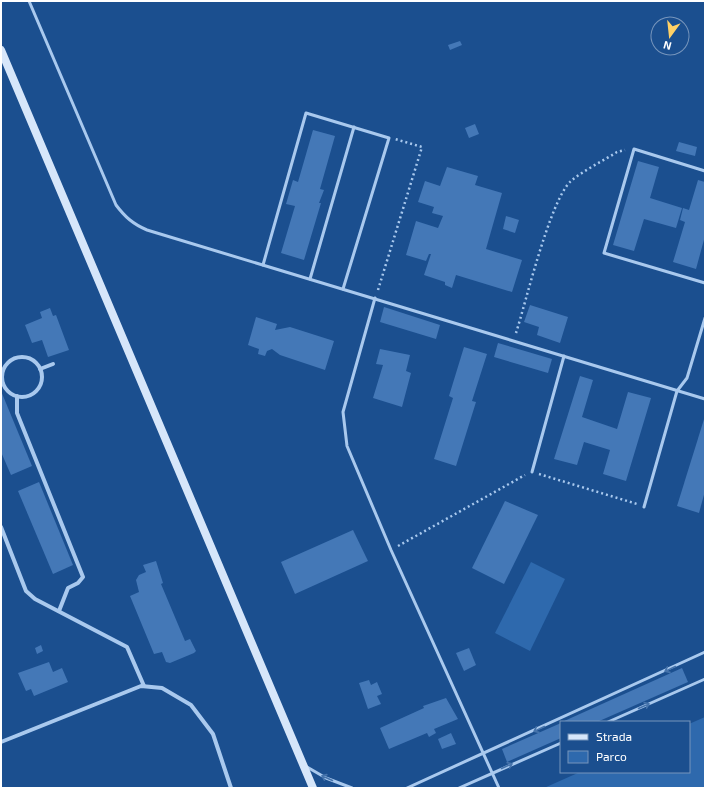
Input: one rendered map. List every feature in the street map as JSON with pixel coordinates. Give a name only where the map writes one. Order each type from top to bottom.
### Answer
[{"type":"main road","points":[[1,50],[313,788]]},
{"type":"street","points":[[22,357],[34,361],[40,369],[42,379],[36,391],[24,397],[11,394],[3,384],[3,371],[6,365],[16,358],[22,357]]},
{"type":"street","points":[[40,369],[53,364]]},
{"type":"street","points":[[17,396],[17,413],[83,576],[78,583],[68,588],[59,611]]},
{"type":"street","points":[[1,527],[26,591],[35,599],[127,647],[144,686]]},
{"type":"street","points":[[1,742],[140,686],[162,688],[191,705],[213,734],[231,788]]},
{"type":"lane","points":[[29,1],[116,205],[135,225],[147,230],[705,399]]},
{"type":"lane","points":[[263,265],[306,113],[354,127],[389,138],[343,289]]},
{"type":"lane","points":[[310,279],[354,127]]},
{"type":"lane","points":[[705,171],[634,149],[604,253],[705,283]]},
{"type":"lane","points":[[375,298],[343,412],[347,446],[391,550],[482,754],[499,788]]},
{"type":"lane","points":[[644,507],[677,391],[687,378],[705,318]]},
{"type":"lane","points":[[532,472],[564,356]]},
{"type":"lane","points":[[407,788],[705,652]]},
{"type":"lane","points":[[610,721],[705,679]]},
{"type":"lane","points":[[459,788],[560,743]]},
{"type":"lane","points":[[303,765],[326,778],[352,788]]},
{"type":"path","points":[[375,298],[422,147],[389,138]]},
{"type":"path","points":[[514,341],[550,220],[565,189],[571,181],[618,152],[634,149]]},
{"type":"path","points":[[391,550],[532,472],[644,507]]},
{"type":"green space","points":[[531,562],[565,579],[530,651],[495,633]]},
{"type":"green space","points":[[705,717],[705,788],[544,788],[578,773],[690,773],[690,724]]},
{"type":"building","points":[[460,41],[462,45],[450,50],[448,45]]},
{"type":"building","points":[[475,124],[479,134],[469,138],[465,128]]},
{"type":"building","points":[[313,130],[335,136],[320,189],[324,190],[319,203],[321,203],[304,260],[281,253],[295,206],[286,204],[293,180],[298,182]]},
{"type":"building","points":[[679,142],[697,147],[695,156],[676,151]]},
{"type":"building","points":[[638,161],[659,167],[650,198],[682,208],[676,228],[644,219],[634,251],[613,245]]},
{"type":"building","points":[[447,167],[478,176],[475,185],[502,193],[486,249],[522,260],[512,292],[456,275],[452,288],[445,285],[445,282],[424,275],[431,254],[429,254],[426,261],[406,255],[416,221],[438,228],[443,216],[432,213],[434,207],[418,202],[425,181],[440,186]]},
{"type":"building","points":[[698,180],[705,182],[705,236],[696,269],[673,262],[685,222],[680,220],[683,208],[689,210]]},
{"type":"building","points":[[506,216],[519,220],[515,233],[503,229]]},
{"type":"building","points":[[530,305],[568,317],[560,343],[537,335],[539,327],[524,322]]},
{"type":"building","points":[[384,307],[440,325],[436,339],[380,322]]},
{"type":"building","points":[[50,308],[53,316],[56,315],[69,350],[48,357],[42,340],[32,343],[25,325],[42,318],[40,312]]},
{"type":"building","points":[[256,317],[277,324],[275,330],[290,327],[334,341],[325,370],[280,355],[272,349],[267,351],[265,356],[258,354],[259,349],[248,345]]},
{"type":"building","points":[[498,343],[552,359],[548,373],[494,357]]},
{"type":"building","points":[[464,347],[487,354],[472,401],[476,402],[456,466],[434,459],[453,398],[449,396]]},
{"type":"building","points":[[380,349],[410,355],[406,371],[411,373],[402,407],[373,398],[383,365],[376,364]]},
{"type":"building","points":[[580,376],[593,380],[582,417],[617,429],[628,392],[651,398],[626,481],[603,474],[610,450],[584,442],[577,465],[554,459]]},
{"type":"building","points":[[1,391],[32,466],[11,475],[1,452]]},
{"type":"building","points":[[705,416],[705,491],[699,513],[677,506]]},
{"type":"building","points":[[39,482],[73,565],[53,574],[18,491]]},
{"type":"building","points":[[505,501],[538,515],[504,584],[472,568]]},
{"type":"building","points":[[353,530],[368,561],[295,594],[281,562]]},
{"type":"building","points":[[156,561],[163,583],[161,584],[185,641],[190,639],[196,651],[170,663],[166,662],[162,652],[154,654],[130,596],[139,592],[136,580],[139,575],[146,572],[143,565]]},
{"type":"building","points":[[41,645],[43,651],[37,654],[35,648]]},
{"type":"building","points":[[469,648],[476,665],[464,671],[456,653]]},
{"type":"building","points":[[49,662],[53,672],[62,668],[68,682],[34,696],[31,689],[26,691],[18,673]]},
{"type":"building","points":[[682,668],[688,682],[599,721],[564,721]]},
{"type":"building","points":[[369,680],[371,685],[377,682],[382,694],[377,696],[381,704],[368,709],[359,683]]},
{"type":"building","points":[[446,698],[458,719],[434,729],[436,733],[429,737],[427,733],[389,749],[380,728],[424,708],[423,706]]},
{"type":"building","points":[[560,723],[560,738],[507,762],[502,749]]},
{"type":"building","points":[[451,733],[456,744],[442,749],[438,739]]}]
